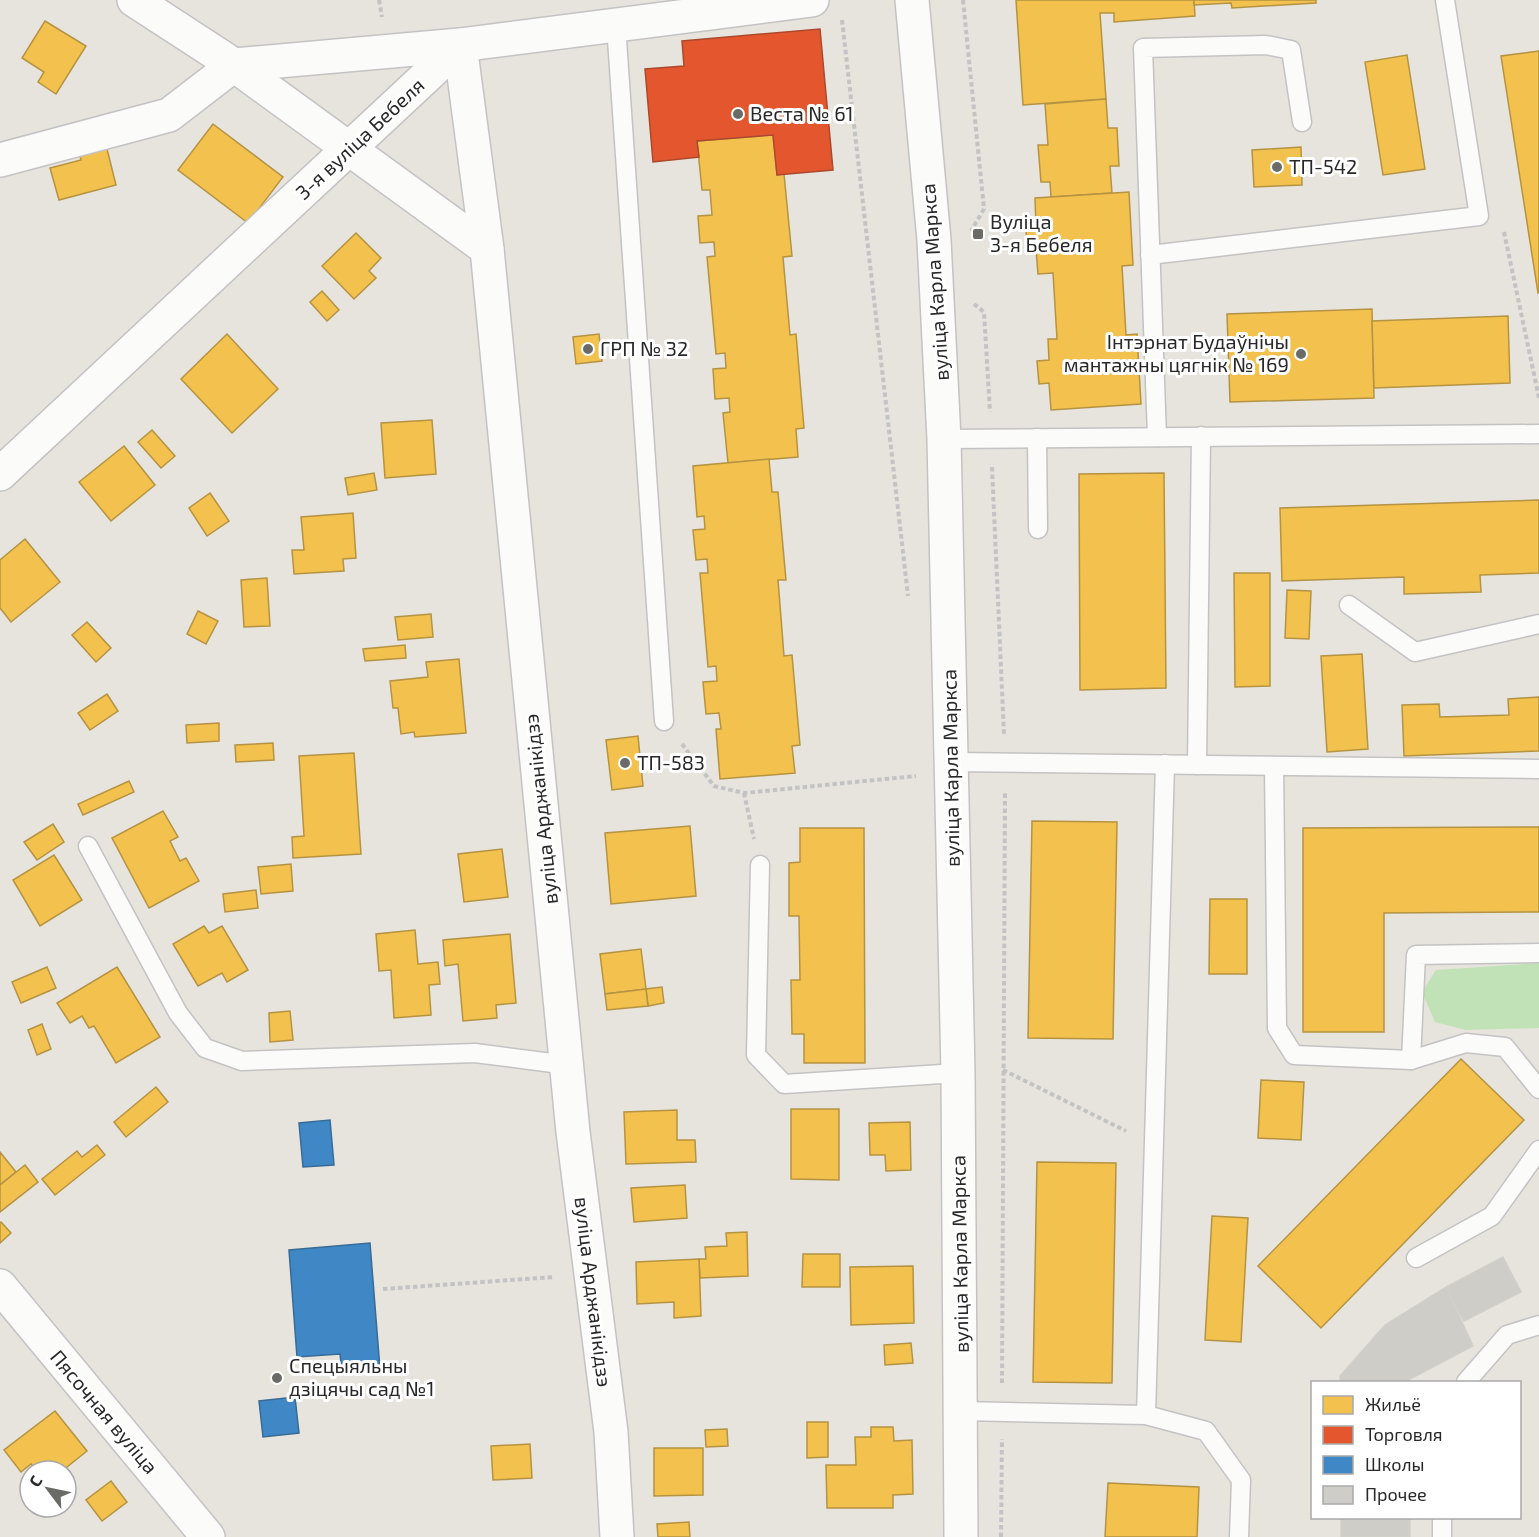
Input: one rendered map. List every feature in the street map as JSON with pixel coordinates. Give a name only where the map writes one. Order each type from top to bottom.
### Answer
[{"type":"street","points":[[134,0],[234,65],[487,249]]},
{"type":"street","name":"вуліца Карла Маркса","points":[[912,0],[934,240],[944,439],[958,1073],[962,1411],[961,1537]]},
{"type":"street","points":[[0,160],[169,115],[234,65],[460,45],[616,25],[826,6]]},
{"type":"street","name":"3-я вуліца Бебеля","points":[[0,474],[460,45]]},
{"type":"street","name":"вуліца Арджанікідзэ","points":[[460,45],[487,249],[531,720],[591,1275],[611,1432],[617,1537]]},
{"type":"street","name":"Пясочная вуліца","points":[[0,1286],[208,1537]]},
{"type":"lane","points":[[1150,255],[1479,216],[1445,0]]},
{"type":"lane","points":[[616,25],[664,721]]},
{"type":"lane","points":[[1157,437],[1143,48],[1266,45],[1291,50],[1302,122]]},
{"type":"lane","points":[[944,439],[1539,434]]},
{"type":"lane","points":[[1197,765],[1201,436]]},
{"type":"lane","points":[[1037,438],[1038,529]]},
{"type":"lane","points":[[1349,606],[1415,652],[1539,624]]},
{"type":"lane","points":[[951,762],[1539,769]]},
{"type":"lane","points":[[1146,1415],[1165,765]]},
{"type":"lane","points":[[1275,766],[1276,1028],[1294,1055],[1411,1060],[1466,1043],[1505,1047],[1539,1089]]},
{"type":"lane","points":[[88,846],[178,1013],[205,1048],[242,1061],[475,1053],[568,1065]]},
{"type":"lane","points":[[760,865],[756,1055],[784,1084],[958,1073]]},
{"type":"lane","points":[[1411,1060],[1416,955],[1539,953]]},
{"type":"lane","points":[[1416,1258],[1492,1216],[1539,1150]]},
{"type":"lane","points":[[1468,1381],[1507,1335],[1539,1325]]},
{"type":"lane","points":[[962,1411],[1146,1415],[1206,1431],[1241,1480],[1239,1537]]},
{"type":"lane","points":[[1442,1519],[1442,1537]]},
{"type":"path","points":[[826,6],[909,601]]},
{"type":"path","points":[[1479,216],[1501,217],[1539,398]]},
{"type":"path","points":[[664,721],[714,786],[744,793],[917,776]]},
{"type":"path","points":[[916,764],[917,788]]},
{"type":"path","points":[[744,793],[760,865]]},
{"type":"path","points":[[1004,1070],[1154,1144]]},
{"type":"path","points":[[383,1289],[591,1275]]},
{"type":"green space","points":[[1539,963],[1539,1028],[1466,1030],[1435,1022],[1422,992],[1436,970]]},
{"type":"building: Жильё","points":[[1016,0],[1194,0],[1195,16],[1114,22],[1114,13],[1100,13],[1106,99],[1023,105]]},
{"type":"building: Жильё","points":[[1194,0],[1316,0],[1316,3],[1232,8],[1231,3],[1194,5]]},
{"type":"building: Жильё","points":[[45,21],[86,46],[56,94],[38,82],[44,72],[22,58]]},
{"type":"building: Жильё","points":[[1539,51],[1539,292],[1538,293],[1501,56]]},
{"type":"building: Жильё","points":[[1407,55],[1425,169],[1383,175],[1365,62]]},
{"type":"building: Жильё","points":[[1106,99],[1108,128],[1117,128],[1119,166],[1110,166],[1112,193],[1051,197],[1050,182],[1041,182],[1038,145],[1048,145],[1045,104]]},
{"type":"building: Жильё","points":[[213,124],[283,177],[248,223],[178,170]]},
{"type":"building: Жильё","points":[[773,135],[777,175],[784,174],[792,256],[783,257],[790,335],[796,334],[804,428],[796,429],[798,457],[728,463],[723,413],[730,412],[729,398],[715,399],[713,369],[726,368],[725,353],[716,354],[707,257],[715,256],[714,242],[700,243],[698,216],[712,215],[710,190],[702,190],[697,141]]},
{"type":"building: Жильё","points":[[106,145],[116,185],[59,200],[50,168],[81,160],[79,152]]},
{"type":"building: Жильё","name":"ТП-542","points":[[1301,147],[1302,185],[1254,187],[1252,150]]},
{"type":"building: Жильё","points":[[1129,192],[1133,265],[1122,266],[1126,335],[1137,334],[1141,404],[1051,410],[1049,383],[1039,384],[1037,361],[1049,360],[1048,339],[1057,339],[1053,273],[1038,274],[1036,249],[1027,249],[1026,228],[1036,227],[1035,198]]},
{"type":"building: Жильё","points":[[356,233],[381,258],[369,271],[376,278],[354,299],[322,266]]},
{"type":"building: Жильё","points":[[322,291],[339,310],[327,321],[310,302]]},
{"type":"building: Жильё","name":"Інтэрнат Будаўнічы мантажны цягнік № 169","points":[[1372,309],[1374,398],[1230,402],[1227,314]]},
{"type":"building: Жильё","points":[[1508,316],[1510,383],[1374,388],[1372,321]]},
{"type":"building: Жильё","points":[[227,334],[278,389],[232,433],[181,379]]},
{"type":"building: Жильё","name":"ГРП № 32","points":[[599,334],[602,361],[576,364],[573,337]]},
{"type":"building: Жильё","points":[[432,420],[436,474],[385,478],[381,423]]},
{"type":"building: Жильё","points":[[152,430],[175,456],[161,468],[138,442]]},
{"type":"building: Жильё","points":[[124,446],[155,485],[111,521],[79,482]]},
{"type":"building: Жильё","points":[[769,459],[772,492],[778,492],[786,580],[778,580],[784,656],[792,655],[800,745],[792,746],[795,773],[720,779],[716,729],[721,729],[719,713],[706,714],[703,682],[717,681],[716,666],[708,667],[700,573],[708,573],[707,559],[696,560],[693,530],[705,529],[704,516],[697,517],[693,466]]},
{"type":"building: Жильё","points":[[374,473],[377,490],[348,495],[345,478]]},
{"type":"building: Жильё","points":[[1164,473],[1166,688],[1080,690],[1079,474]]},
{"type":"building: Жильё","points":[[210,493],[229,521],[207,536],[189,508]]},
{"type":"building: Жильё","points":[[1539,500],[1539,573],[1480,575],[1481,592],[1404,594],[1404,577],[1282,581],[1280,508]]},
{"type":"building: Жильё","points":[[353,513],[356,558],[343,559],[344,571],[294,574],[292,550],[304,550],[301,517]]},
{"type":"building: Жильё","points":[[25,539],[60,582],[11,622],[0,608],[0,560]]},
{"type":"building: Жильё","points":[[1234,573],[1270,573],[1270,686],[1235,687]]},
{"type":"building: Жильё","points":[[267,578],[270,626],[244,627],[241,580]]},
{"type":"building: Жильё","points":[[1287,590],[1311,591],[1309,639],[1285,638]]},
{"type":"building: Жильё","points":[[198,611],[218,621],[206,644],[187,634]]},
{"type":"building: Жильё","points":[[431,614],[433,637],[398,640],[395,617]]},
{"type":"building: Жильё","points":[[87,622],[111,648],[96,662],[72,635]]},
{"type":"building: Жильё","points":[[405,645],[406,658],[365,661],[363,649]]},
{"type":"building: Жильё","points":[[1362,654],[1368,749],[1327,752],[1321,656]]},
{"type":"building: Жильё","points":[[459,659],[466,733],[415,737],[414,732],[401,734],[398,708],[393,708],[390,681],[428,677],[426,662]]},
{"type":"building: Жильё","points":[[107,694],[118,711],[90,730],[78,713]]},
{"type":"building: Жильё","points":[[1539,697],[1539,751],[1404,756],[1402,705],[1439,704],[1440,717],[1509,715],[1508,699]]},
{"type":"building: Жильё","points":[[219,723],[219,741],[187,743],[186,725]]},
{"type":"building: Жильё","name":"ТП-583","points":[[638,736],[643,786],[612,790],[606,740]]},
{"type":"building: Жильё","points":[[273,743],[274,760],[236,762],[235,745]]},
{"type":"building: Жильё","points":[[354,753],[361,854],[293,858],[292,837],[304,836],[299,756]]},
{"type":"building: Жильё","points":[[129,781],[134,792],[83,815],[78,804]]},
{"type":"building: Жильё","points":[[163,811],[178,837],[170,841],[180,861],[186,858],[199,881],[149,908],[112,838]]},
{"type":"building: Жильё","points":[[1032,821],[1117,822],[1113,1039],[1028,1038]]},
{"type":"building: Жильё","points":[[53,824],[64,842],[37,860],[24,842]]},
{"type":"building: Жильё","points":[[690,826],[696,896],[611,904],[605,833]]},
{"type":"building: Жильё","points":[[1539,827],[1539,912],[1384,913],[1384,1032],[1303,1032],[1303,828]]},
{"type":"building: Жильё","points":[[800,828],[864,828],[865,1063],[804,1063],[804,1034],[792,1034],[791,980],[800,980],[799,916],[789,916],[789,863],[800,862]]},
{"type":"building: Жильё","points":[[502,849],[508,897],[464,902],[458,854]]},
{"type":"building: Жильё","points":[[54,855],[82,900],[40,926],[13,880]]},
{"type":"building: Жильё","points":[[291,864],[293,891],[261,894],[258,867]]},
{"type":"building: Жильё","points":[[256,890],[258,908],[225,912],[223,894]]},
{"type":"building: Жильё","points":[[1210,899],[1247,899],[1247,974],[1209,974]]},
{"type":"building: Жильё","points":[[204,926],[209,933],[222,926],[248,970],[227,982],[222,973],[198,986],[173,944]]},
{"type":"building: Жильё","points":[[415,930],[418,964],[438,962],[440,984],[429,985],[431,1015],[394,1018],[391,970],[379,971],[376,934]]},
{"type":"building: Жильё","points":[[510,934],[516,1003],[496,1005],[497,1018],[463,1021],[458,964],[445,966],[443,940]]},
{"type":"building: Жильё","points":[[641,949],[646,989],[605,994],[600,954]]},
{"type":"building: Жильё","points":[[47,967],[56,988],[21,1003],[12,982]]},
{"type":"building: Жильё","points":[[117,967],[160,1037],[116,1063],[94,1026],[89,1028],[82,1016],[70,1023],[57,1003]]},
{"type":"building: Жильё","points":[[662,987],[664,1003],[648,1006],[646,989]]},
{"type":"building: Жильё","points":[[646,989],[648,1006],[607,1010],[605,994]]},
{"type":"building: Жильё","points":[[290,1011],[293,1040],[270,1042],[269,1013]]},
{"type":"building: Жильё","points":[[42,1024],[51,1049],[37,1055],[28,1030]]},
{"type":"building: Жильё","points":[[1461,1059],[1524,1120],[1321,1328],[1258,1266]]},
{"type":"building: Жильё","points":[[1261,1080],[1304,1082],[1301,1140],[1258,1138]]},
{"type":"building: Жильё","points":[[156,1087],[168,1102],[126,1137],[114,1122]]},
{"type":"building: Жильё","points":[[791,1109],[839,1109],[839,1180],[791,1179]]},
{"type":"building: Жильё","points":[[677,1110],[677,1140],[695,1140],[696,1162],[626,1164],[624,1112]]},
{"type":"building: Жильё","points":[[910,1122],[911,1170],[886,1171],[885,1155],[870,1155],[869,1123]]},
{"type":"building: Жильё","points":[[97,1145],[105,1155],[55,1195],[42,1179],[77,1151],[82,1157]]},
{"type":"building: Жильё","points":[[0,1152],[16,1172],[0,1185]]},
{"type":"building: Жильё","points":[[1037,1162],[1116,1163],[1112,1383],[1033,1382]]},
{"type":"building: Жильё","points":[[25,1165],[38,1182],[0,1212],[0,1185]]},
{"type":"building: Жильё","points":[[685,1185],[687,1218],[634,1222],[631,1188]]},
{"type":"building: Жильё","points":[[1212,1216],[1248,1218],[1241,1342],[1205,1340]]},
{"type":"building: Жильё","points":[[0,1223],[11,1233],[0,1243]]},
{"type":"building: Жильё","points":[[747,1232],[748,1276],[700,1278],[699,1259],[706,1259],[705,1247],[727,1246],[726,1233]]},
{"type":"building: Жильё","points":[[803,1254],[840,1254],[840,1287],[802,1287]]},
{"type":"building: Жильё","points":[[699,1259],[701,1316],[674,1318],[674,1302],[637,1304],[636,1262]]},
{"type":"building: Жильё","points":[[913,1266],[914,1323],[851,1325],[850,1267]]},
{"type":"building: Жильё","points":[[911,1343],[913,1363],[885,1365],[884,1345]]},
{"type":"building: Жильё","points":[[55,1411],[87,1451],[77,1459],[18,1459],[18,1468],[4,1450]]},
{"type":"building: Жильё","points":[[807,1422],[828,1422],[828,1457],[807,1458]]},
{"type":"building: Жильё","points":[[871,1427],[893,1427],[894,1441],[912,1440],[913,1494],[893,1495],[893,1508],[827,1508],[826,1465],[856,1465],[855,1437],[871,1437]]},
{"type":"building: Жильё","points":[[727,1429],[728,1446],[706,1447],[705,1430]]},
{"type":"building: Жильё","points":[[530,1444],[532,1478],[493,1480],[491,1446]]},
{"type":"building: Жильё","points":[[654,1448],[703,1448],[703,1495],[654,1496]]},
{"type":"building: Жильё","points":[[111,1481],[127,1502],[102,1521],[86,1500]]},
{"type":"building: Жильё","points":[[1108,1483],[1199,1487],[1197,1537],[1105,1537]]},
{"type":"building: Жильё","points":[[689,1522],[690,1537],[658,1537],[657,1524]]},
{"type":"building: Торговля","name":"Веста № 61","points":[[820,29],[833,170],[777,175],[773,135],[697,141],[699,157],[653,162],[645,69],[684,66],[682,41]]},
{"type":"building: Школы","points":[[330,1120],[334,1165],[303,1167],[299,1123]]},
{"type":"building: Школы","points":[[370,1243],[380,1369],[342,1372],[340,1354],[297,1357],[289,1250]]},
{"type":"building: Школы","points":[[295,1397],[299,1433],[263,1437],[259,1401]]},
{"type":"building: Прочее","points":[[1503,1257],[1521,1292],[1464,1321],[1446,1287]]},
{"type":"building: Прочее","points":[[1446,1287],[1473,1346],[1410,1381],[1340,1381],[1340,1376],[1385,1325]]},
{"type":"building: Прочее","points":[[1341,1519],[1410,1519],[1410,1537],[1341,1537]]},
{"type":"place","name":"Веста № 61","points":[[738,114]]},
{"type":"place","name":"ТП-542","points":[[1277,167]]},
{"type":"place","name":"Вуліца 3-я Бебеля","points":[[978,234]]},
{"type":"place","name":"ГРП № 32","points":[[588,349]]},
{"type":"place","name":"Інтэрнат Будаўнічы мантажны цягнік № 169","points":[[1301,354]]},
{"type":"place","name":"ТП-583","points":[[625,763]]},
{"type":"place","name":"Спецыяльны дзіцячы сад №1","points":[[277,1378]]}]
